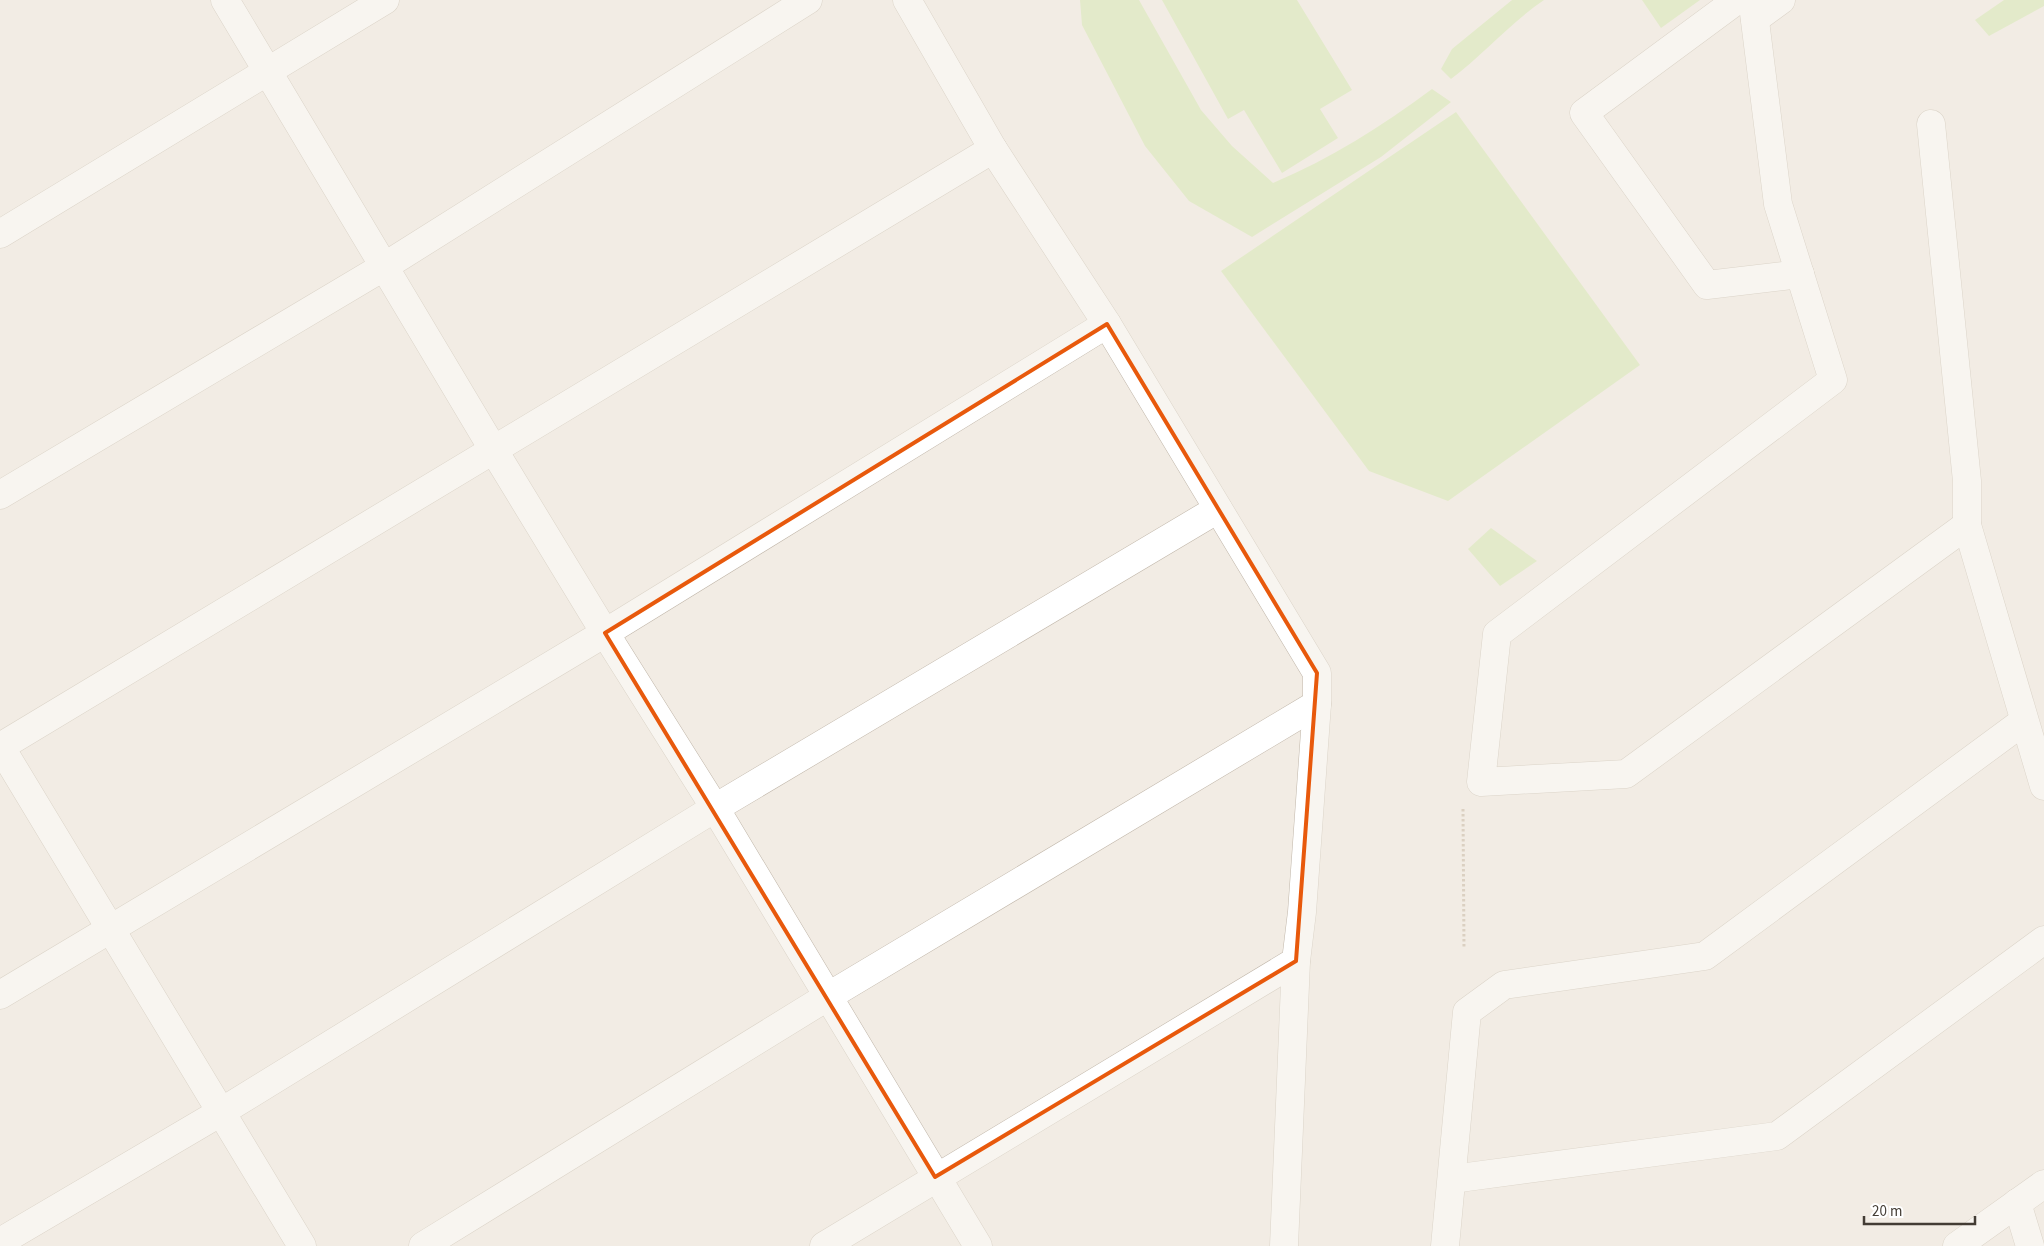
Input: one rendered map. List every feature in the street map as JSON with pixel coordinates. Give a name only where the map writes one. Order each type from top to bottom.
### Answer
[{"type":"street","points":[[225,0],[493,449],[605,633],[715,808],[978,1246]]},
{"type":"street","points":[[0,234],[385,0]]},
{"type":"street","points":[[0,495],[385,266],[808,0]]},
{"type":"street","points":[[906,0],[993,149],[1107,324],[1317,673],[1317,704],[1302,912],[1296,961],[1284,1246]]},
{"type":"street","points":[[1781,0],[1747,6],[1584,112],[1707,285],[1800,274]]},
{"type":"street","points":[[1747,6],[1778,204],[1834,380],[1497,634],[1481,782],[1626,774],[1968,525]]},
{"type":"street","points":[[1931,124],[1966,480],[1968,525],[2044,786]]},
{"type":"street","points":[[302,1246],[0,746],[993,149]]},
{"type":"street","points":[[0,996],[605,633],[1107,324]]},
{"type":"street","points":[[0,1242],[221,1112],[715,808],[1218,509]]},
{"type":"street","points":[[423,1246],[827,997],[1317,704]]},
{"type":"street","points":[[1445,1246],[1467,1012],[1504,985],[1705,956],[2024,721]]},
{"type":"street","points":[[1452,1179],[1777,1136],[2044,940]]},
{"type":"street","points":[[824,1246],[935,1177],[1296,961]]},
{"type":"street","points":[[1957,1246],[2044,1184]]},
{"type":"street","points":[[2017,1203],[2030,1246]]},
{"type":"path","points":[[1463,808],[1464,949]]},
{"type":"highlighted area","points":[[1107,324],[1317,673],[1296,961],[935,1177],[605,633]]},
{"type":"green space","points":[[1080,0],[1139,0],[1201,110],[1232,146],[1273,183],[1294,174],[1355,141],[1432,89],[1451,102],[1381,157],[1252,237],[1189,201],[1145,146],[1082,25]]},
{"type":"green space","points":[[1162,0],[1297,0],[1352,90],[1320,109],[1338,138],[1282,173],[1244,110],[1228,119]]},
{"type":"green space","points":[[1512,0],[1544,0],[1451,79],[1441,69],[1452,49]]},
{"type":"green space","points":[[1642,0],[1700,0],[1661,28]]},
{"type":"green space","points":[[2004,0],[2044,0],[2044,6],[1989,36],[1975,20]]},
{"type":"green space","points":[[1456,112],[1640,365],[1448,501],[1369,471],[1221,271]]},
{"type":"green space","points":[[1491,528],[1537,561],[1500,586],[1468,549]]}]
